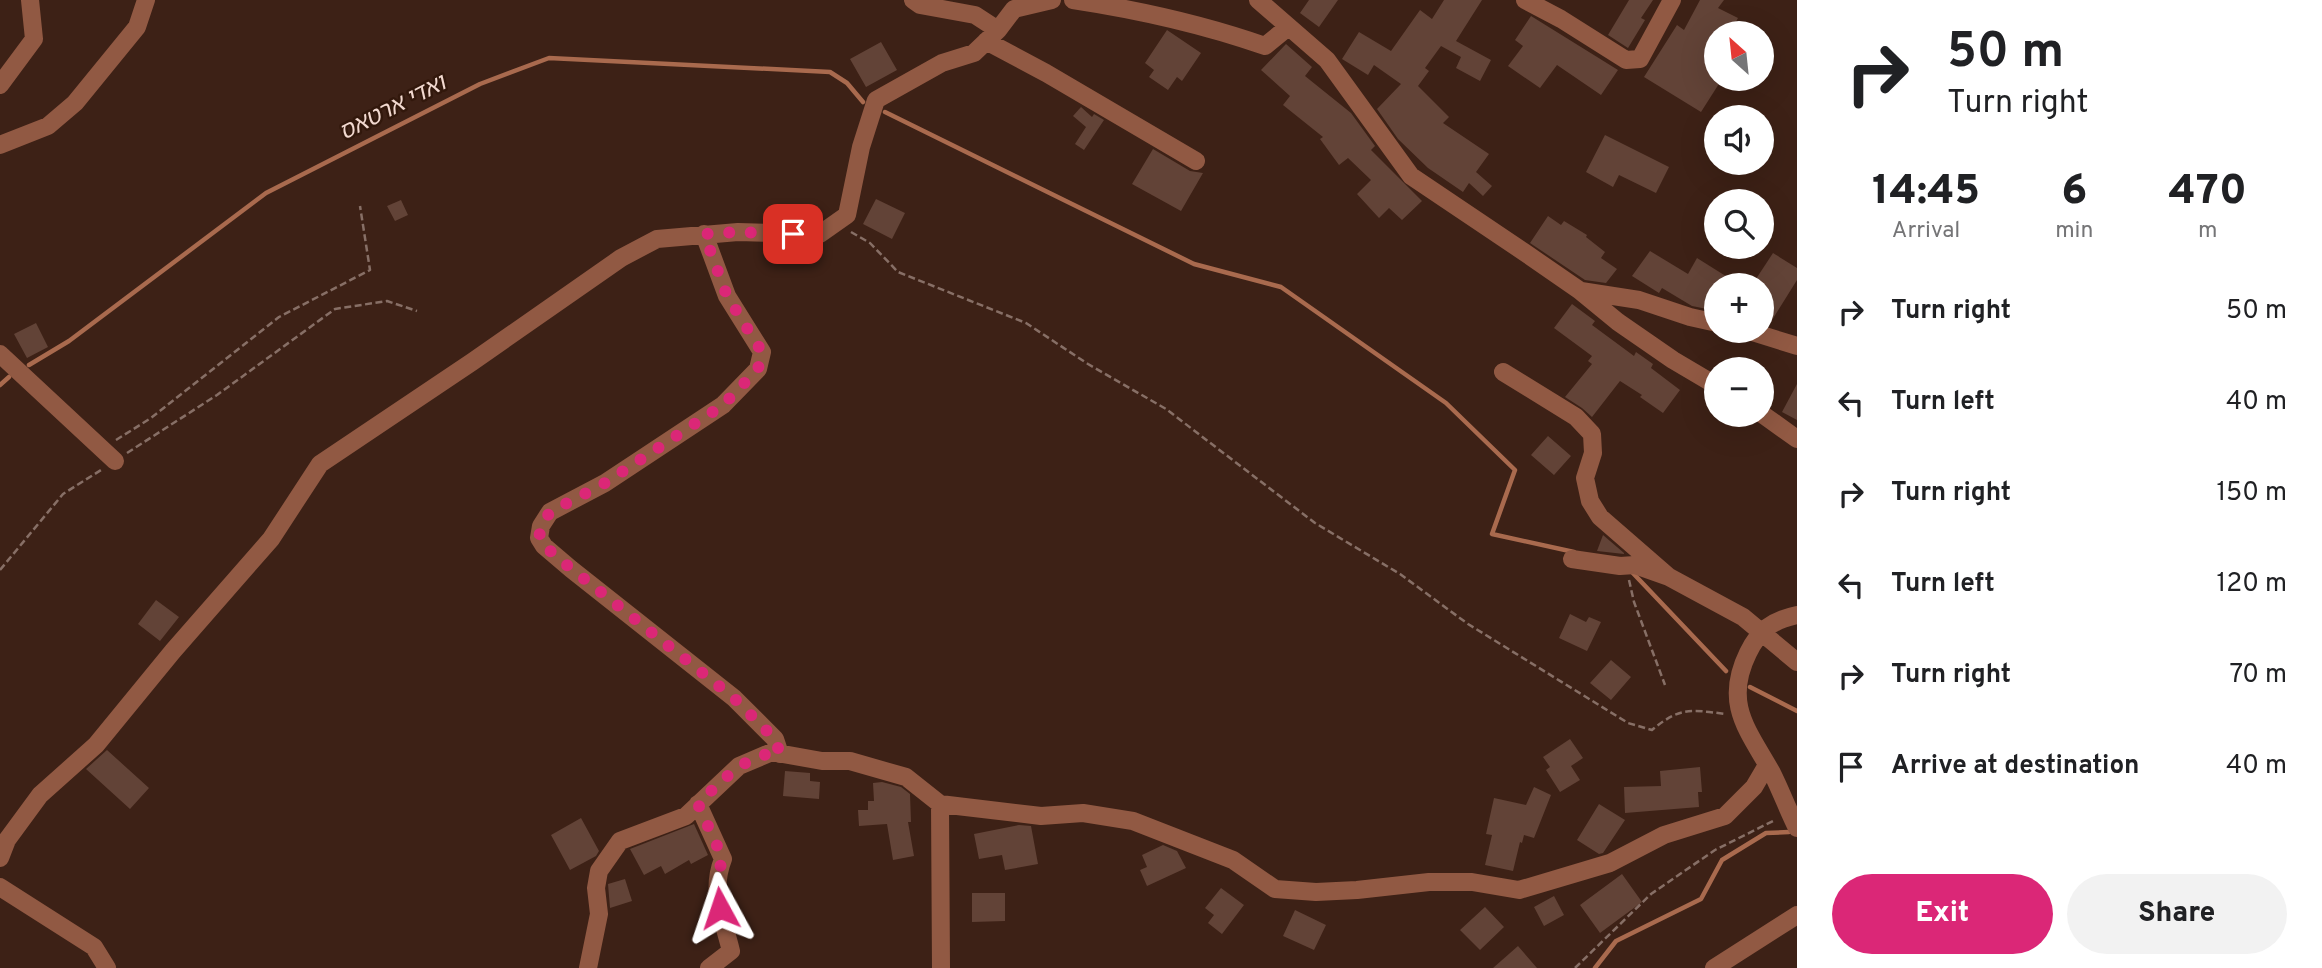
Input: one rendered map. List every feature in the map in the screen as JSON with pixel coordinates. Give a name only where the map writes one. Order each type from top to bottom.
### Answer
[{"type":"street","points":[[0,85],[34,40],[30,0]]},
{"type":"street","points":[[0,145],[48,126],[75,103],[137,27],[146,0]]},
{"type":"street","points":[[913,0],[920,5],[975,15],[992,36],[1046,73],[1196,161]]},
{"type":"street","points":[[0,858],[8,840],[40,795],[96,745],[173,651],[271,539],[320,464],[621,258],[657,239],[738,232],[820,234],[847,215],[861,147],[876,100],[942,63],[974,53],[1014,9],[1052,0]]},
{"type":"street","points":[[1073,0],[1115,6],[1211,27],[1265,46],[1287,28]]},
{"type":"street","points":[[1258,0],[1326,60],[1411,176],[1579,290],[1618,322],[1673,360],[1704,378]]},
{"type":"street","points":[[1525,0],[1626,60],[1640,59],[1672,0]]},
{"type":"street","points":[[704,234],[727,296],[762,352],[758,369],[723,405],[605,483],[550,512],[541,526],[539,538],[544,546],[571,569],[734,698],[775,739],[780,754]]},
{"type":"street","points":[[1579,290],[1639,300],[1704,320]]},
{"type":"street","points":[[1774,338],[1797,345]]},
{"type":"street","points":[[0,354],[108,455]]},
{"type":"street","points":[[1503,372],[1576,417],[1592,433],[1593,453],[1585,478],[1590,501],[1600,517],[1669,577]]},
{"type":"street","points":[[1774,423],[1797,439]]},
{"type":"street","points":[[1572,559],[1619,566],[1635,565],[1669,577],[1744,617],[1797,662]]},
{"type":"street","points":[[1794,820],[1740,716],[1736,693],[1739,674],[1754,640],[1779,619],[1797,615]]},
{"type":"street","points":[[587,968],[599,914],[596,888],[599,871],[620,841],[686,816],[739,766],[772,752],[822,761],[850,761],[906,777],[940,804],[1041,817],[1083,813],[1133,821],[1233,860],[1275,889],[1316,892],[1429,882],[1472,882],[1519,890],[1610,863],[1664,835],[1725,816],[1754,787],[1767,765]]},
{"type":"street","points":[[698,804],[723,859],[717,874],[716,893],[731,951],[709,968]]},
{"type":"street","points":[[940,804],[941,968]]},
{"type":"street","points":[[0,887],[94,947],[107,968]]},
{"type":"street","points":[[1714,968],[1797,915]]},
{"type":"path","points":[[0,570],[63,494],[151,418],[279,317],[370,270],[360,206]]},
{"type":"path","points":[[835,223],[870,243],[898,272],[1026,323],[1088,364],[1166,409],[1315,523],[1400,574],[1468,624],[1628,723],[1652,730],[1669,716],[1691,710],[1740,716]]},
{"type":"path","points":[[108,455],[217,395],[335,309],[387,301],[417,311]]},
{"type":"path","points":[[1619,566],[1628,578],[1634,602],[1665,685]]},
{"type":"path","points":[[1575,968],[1651,894],[1715,850],[1794,820]]},
{"type":"building","points":[[1309,0],[1338,0],[1319,27],[1300,13]]},
{"type":"building","points":[[1444,0],[1482,0],[1456,41],[1491,60],[1480,81],[1456,68],[1461,57],[1441,46],[1425,68],[1429,71],[1418,86],[1449,117],[1443,123],[1489,154],[1476,172],[1492,186],[1483,196],[1469,183],[1463,192],[1428,168],[1398,139],[1377,109],[1401,84],[1374,65],[1368,75],[1342,59],[1359,32],[1391,51],[1420,10],[1432,19]]},
{"type":"building","points":[[1629,0],[1653,0],[1641,18],[1645,20],[1628,48],[1608,35]]},
{"type":"building","points":[[1700,0],[1724,0],[1718,8],[1738,18],[1736,21],[1704,21],[1704,91],[1714,91],[1701,112],[1644,77],[1677,25],[1684,30]]},
{"type":"building","points":[[1531,16],[1618,70],[1601,95],[1557,65],[1540,88],[1508,66],[1523,46],[1515,40]]},
{"type":"building","points":[[1167,30],[1201,53],[1182,81],[1177,77],[1168,90],[1149,77],[1154,70],[1145,63]]},
{"type":"building","points":[[881,42],[897,70],[866,87],[850,59]]},
{"type":"building","points":[[1286,44],[1312,67],[1305,76],[1351,113],[1375,146],[1371,150],[1422,201],[1402,220],[1389,208],[1379,218],[1357,194],[1371,180],[1348,158],[1339,165],[1320,139],[1323,137],[1283,105],[1290,96],[1261,70]]},
{"type":"building","points":[[1081,107],[1092,117],[1094,114],[1104,120],[1084,150],[1075,144],[1086,127],[1073,116]]},
{"type":"building","points":[[1605,135],[1669,167],[1656,193],[1619,175],[1613,187],[1586,172]]},
{"type":"building","points":[[1153,149],[1190,171],[1203,173],[1181,211],[1132,184]]},
{"type":"building","points":[[876,199],[905,213],[892,239],[863,224]]},
{"type":"building","points":[[401,200],[408,215],[395,221],[387,206]]},
{"type":"building","points":[[1548,216],[1561,225],[1564,221],[1587,235],[1586,237],[1605,252],[1601,258],[1617,269],[1606,283],[1585,280],[1530,243]]},
{"type":"building","points":[[1650,251],[1688,274],[1697,258],[1721,273],[1704,273],[1704,308],[1692,306],[1662,288],[1659,293],[1632,276]]},
{"type":"building","points":[[1774,254],[1797,268],[1797,280],[1774,317],[1774,273],[1760,273],[1769,259],[1774,259]]},
{"type":"building","points":[[1572,304],[1595,321],[1592,325],[1634,356],[1636,352],[1653,364],[1651,368],[1680,390],[1663,413],[1620,381],[1592,417],[1565,397],[1592,364],[1588,361],[1592,356],[1554,328]]},
{"type":"building","points":[[36,323],[48,347],[27,358],[14,334]]},
{"type":"building","points":[[1797,384],[1797,420],[1782,412]]},
{"type":"building","points":[[1548,436],[1571,456],[1554,475],[1531,455]]},
{"type":"building","points":[[1603,535],[1624,553],[1624,554],[1597,551]]},
{"type":"building","points":[[156,600],[179,617],[160,641],[138,624]]},
{"type":"building","points":[[1570,614],[1586,622],[1589,617],[1601,622],[1587,651],[1559,638]]},
{"type":"building","points":[[1611,660],[1631,677],[1611,700],[1590,683]]},
{"type":"building","points":[[1570,739],[1583,758],[1571,766],[1580,780],[1560,792],[1546,770],[1550,767],[1543,757]]},
{"type":"building","points":[[107,750],[149,788],[130,809],[86,769]]},
{"type":"building","points":[[1700,767],[1702,792],[1698,792],[1699,807],[1625,813],[1624,787],[1661,786],[1660,771]]},
{"type":"building","points":[[785,771],[810,773],[810,781],[820,782],[819,799],[783,796]]},
{"type":"building","points":[[882,782],[901,787],[910,794],[911,822],[908,822],[914,856],[893,860],[887,824],[859,826],[858,810],[868,810],[868,801],[874,801],[873,783]]},
{"type":"building","points":[[1534,787],[1551,795],[1534,838],[1524,835],[1513,871],[1485,865],[1492,835],[1486,834],[1494,798],[1526,805]]},
{"type":"building","points":[[1599,804],[1625,820],[1603,853],[1599,854],[1577,840]]},
{"type":"building","points":[[581,818],[599,851],[596,856],[570,870],[551,835]]},
{"type":"building","points":[[694,824],[708,855],[691,864],[689,860],[665,874],[661,866],[644,875],[630,849]]},
{"type":"building","points":[[1019,825],[1031,826],[1038,864],[1005,870],[1002,855],[979,859],[974,834]]},
{"type":"building","points":[[1163,845],[1177,851],[1186,868],[1147,886],[1140,870],[1147,867],[1142,855]]},
{"type":"building","points":[[1622,874],[1642,902],[1600,933],[1580,905]]},
{"type":"building","points":[[625,879],[632,901],[610,908],[608,884]]},
{"type":"building","points":[[1221,888],[1244,905],[1222,934],[1208,923],[1214,915],[1205,908]]},
{"type":"building","points":[[972,893],[1005,893],[1005,921],[972,922]]},
{"type":"building","points":[[1554,896],[1564,915],[1544,926],[1534,907]]},
{"type":"building","points":[[1485,907],[1504,927],[1480,950],[1460,930]]},
{"type":"building","points":[[1295,910],[1326,925],[1314,950],[1283,936]]},
{"type":"building","points":[[1518,946],[1537,968],[1493,968]]},
{"type":"waterway","name":"ואדי ארטאס","points":[[29,365],[69,341],[266,193],[480,84],[549,58],[830,72],[847,83],[863,102]]},
{"type":"waterway","points":[[885,112],[1194,264],[1281,287],[1446,403],[1515,470],[1492,534],[1574,552]]},
{"type":"waterway","name":"ואדי ארטאס","points":[[0,385],[9,377]]},
{"type":"waterway","points":[[1630,570],[1726,671]]},
{"type":"waterway","points":[[1750,687],[1797,711]]},
{"type":"waterway","points":[[1595,968],[1616,941],[1701,899],[1722,860],[1766,833],[1789,832]]},
{"type":"route","points":[[720,908],[716,893],[717,874],[723,859],[698,804],[739,766],[772,752],[780,754],[775,739],[734,698],[571,569],[544,546],[539,538],[541,526],[550,512],[605,483],[723,405],[758,369],[762,352],[727,296],[704,234],[793,234]]}]
